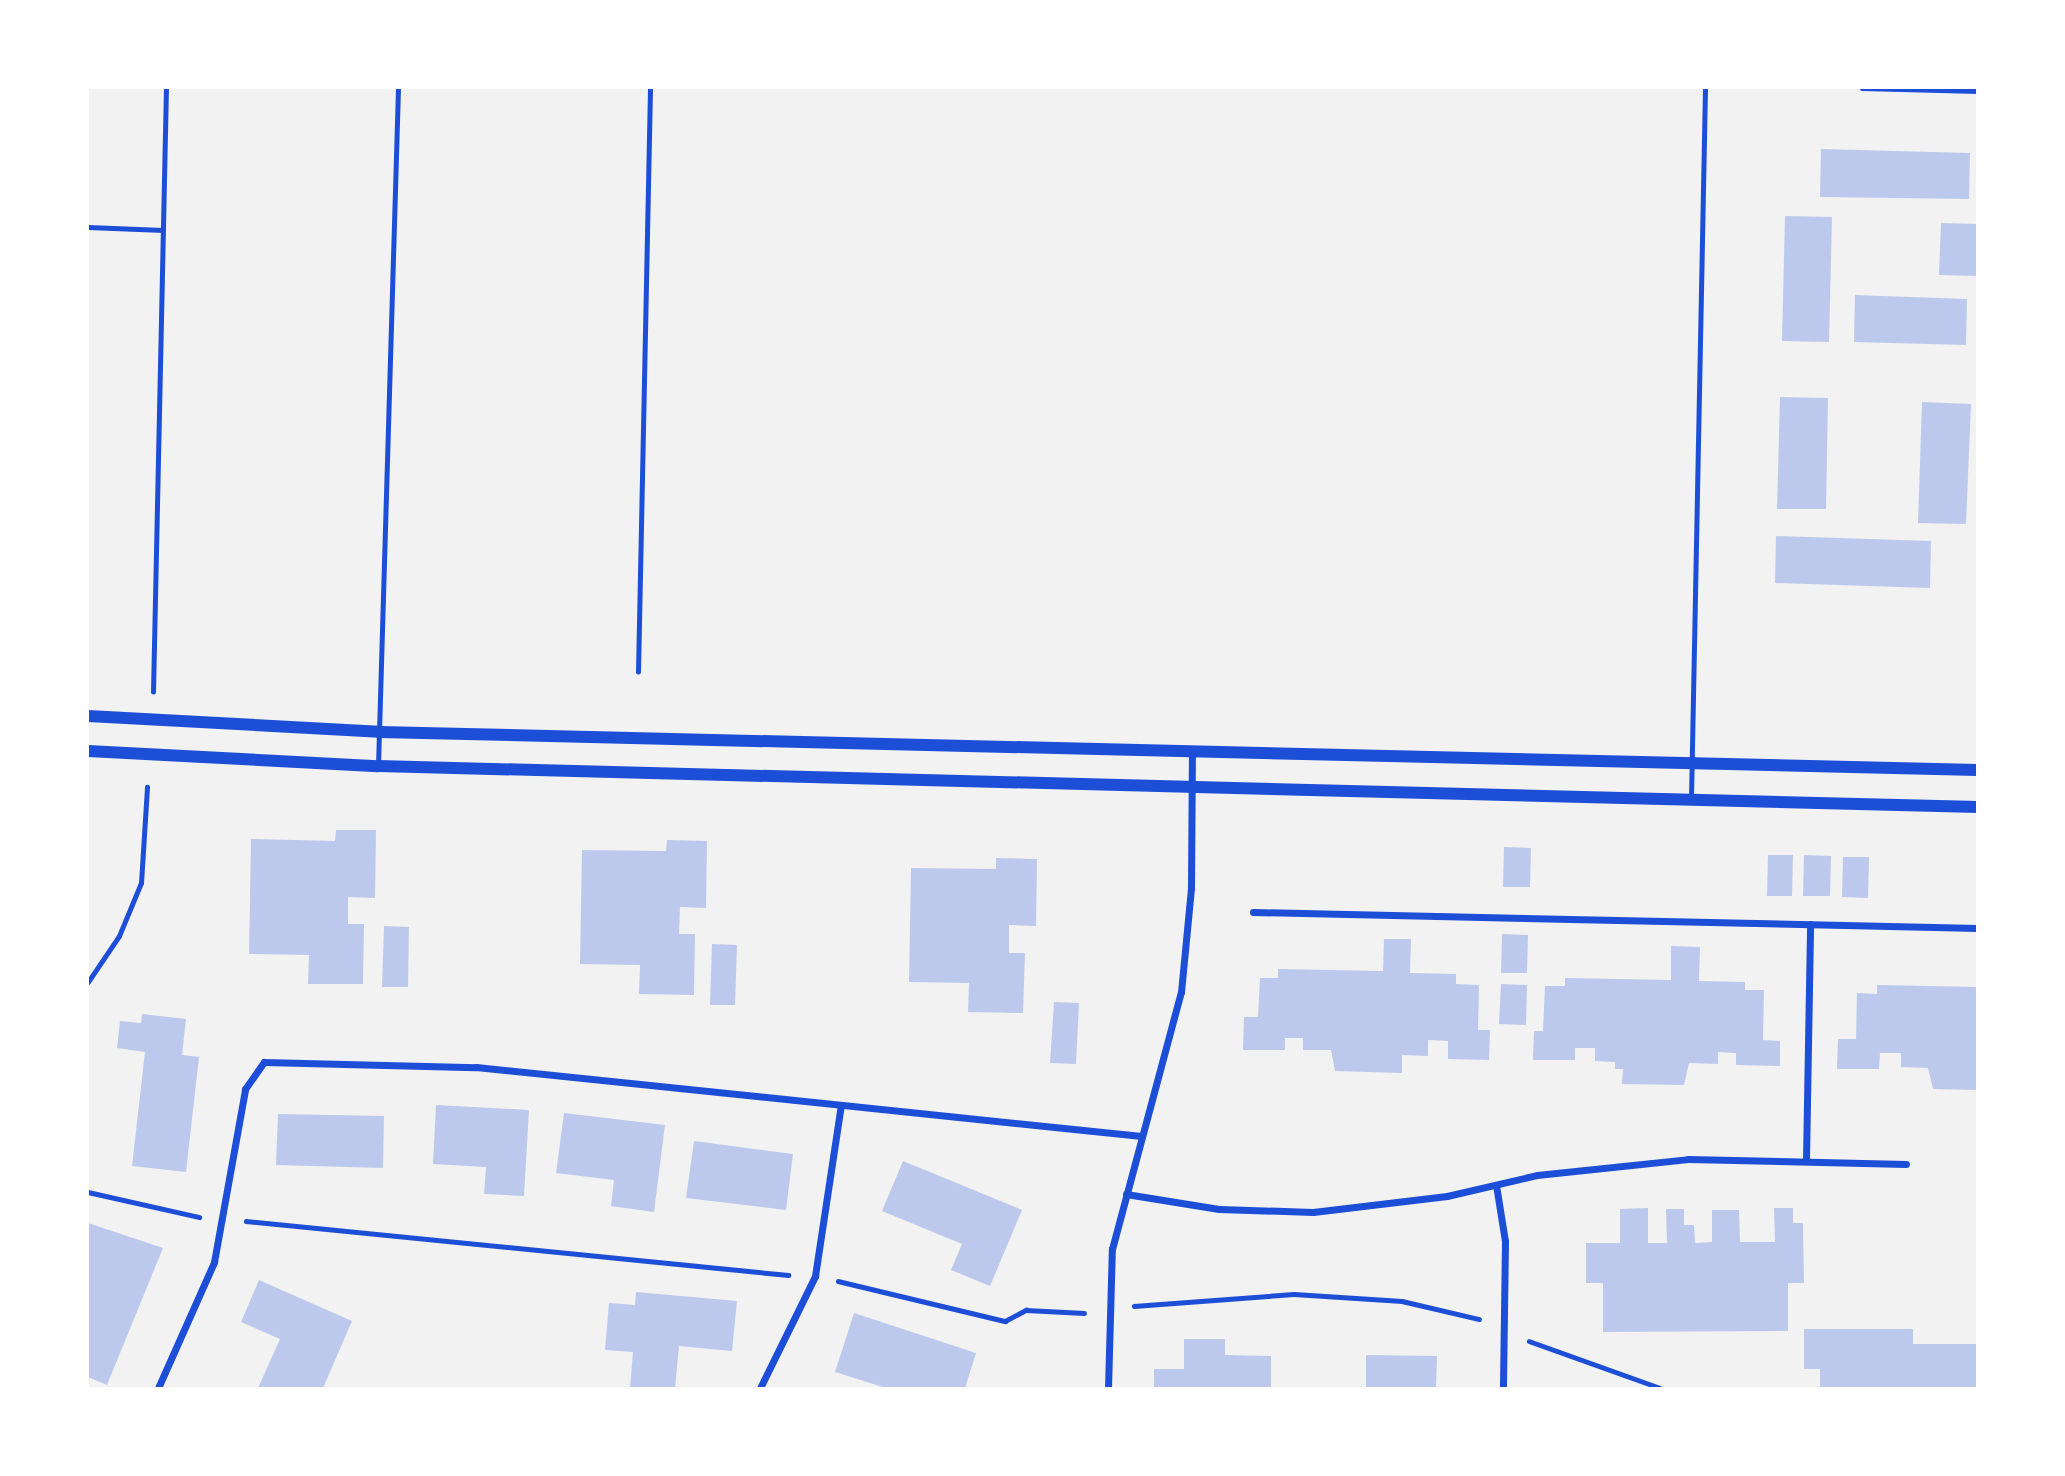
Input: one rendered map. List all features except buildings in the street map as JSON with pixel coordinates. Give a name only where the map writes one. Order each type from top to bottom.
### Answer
[{"type":"street","points":[[88,716],[379,732],[1978,771]]},
{"type":"street","points":[[88,751],[378,766],[1978,807]]},
{"type":"street","points":[[1108,1388],[1108,1307],[1112,1249],[1140,1136],[1181,992],[1192,752]]},
{"type":"street","points":[[1253,912],[1978,928]]},
{"type":"street","points":[[1806,1160],[1810,924]]},
{"type":"street","points":[[158,1388],[189,1327],[225,1219],[245,1089],[264,1062],[476,1067],[1140,1136]]},
{"type":"street","points":[[760,1388],[815,1276],[842,1105]]},
{"type":"street","points":[[1126,1194],[1219,1209],[1312,1212],[1688,1159],[1906,1164]]},
{"type":"street","points":[[1496,1185],[1505,1241],[1503,1388]]},
{"type":"lane","points":[[378,766],[398,88]]},
{"type":"lane","points":[[1691,798],[1705,88]]},
{"type":"path","points":[[152,695],[166,88]]},
{"type":"path","points":[[638,672],[650,88]]},
{"type":"path","points":[[1861,88],[1978,91]]},
{"type":"path","points":[[88,227],[163,230]]},
{"type":"path","points":[[88,982],[119,936],[141,883],[147,786]]},
{"type":"path","points":[[88,1192],[225,1219],[815,1276],[1005,1321],[1026,1310],[1084,1313],[1108,1307],[1294,1294],[1402,1301],[1504,1330],[1660,1388]]}]
